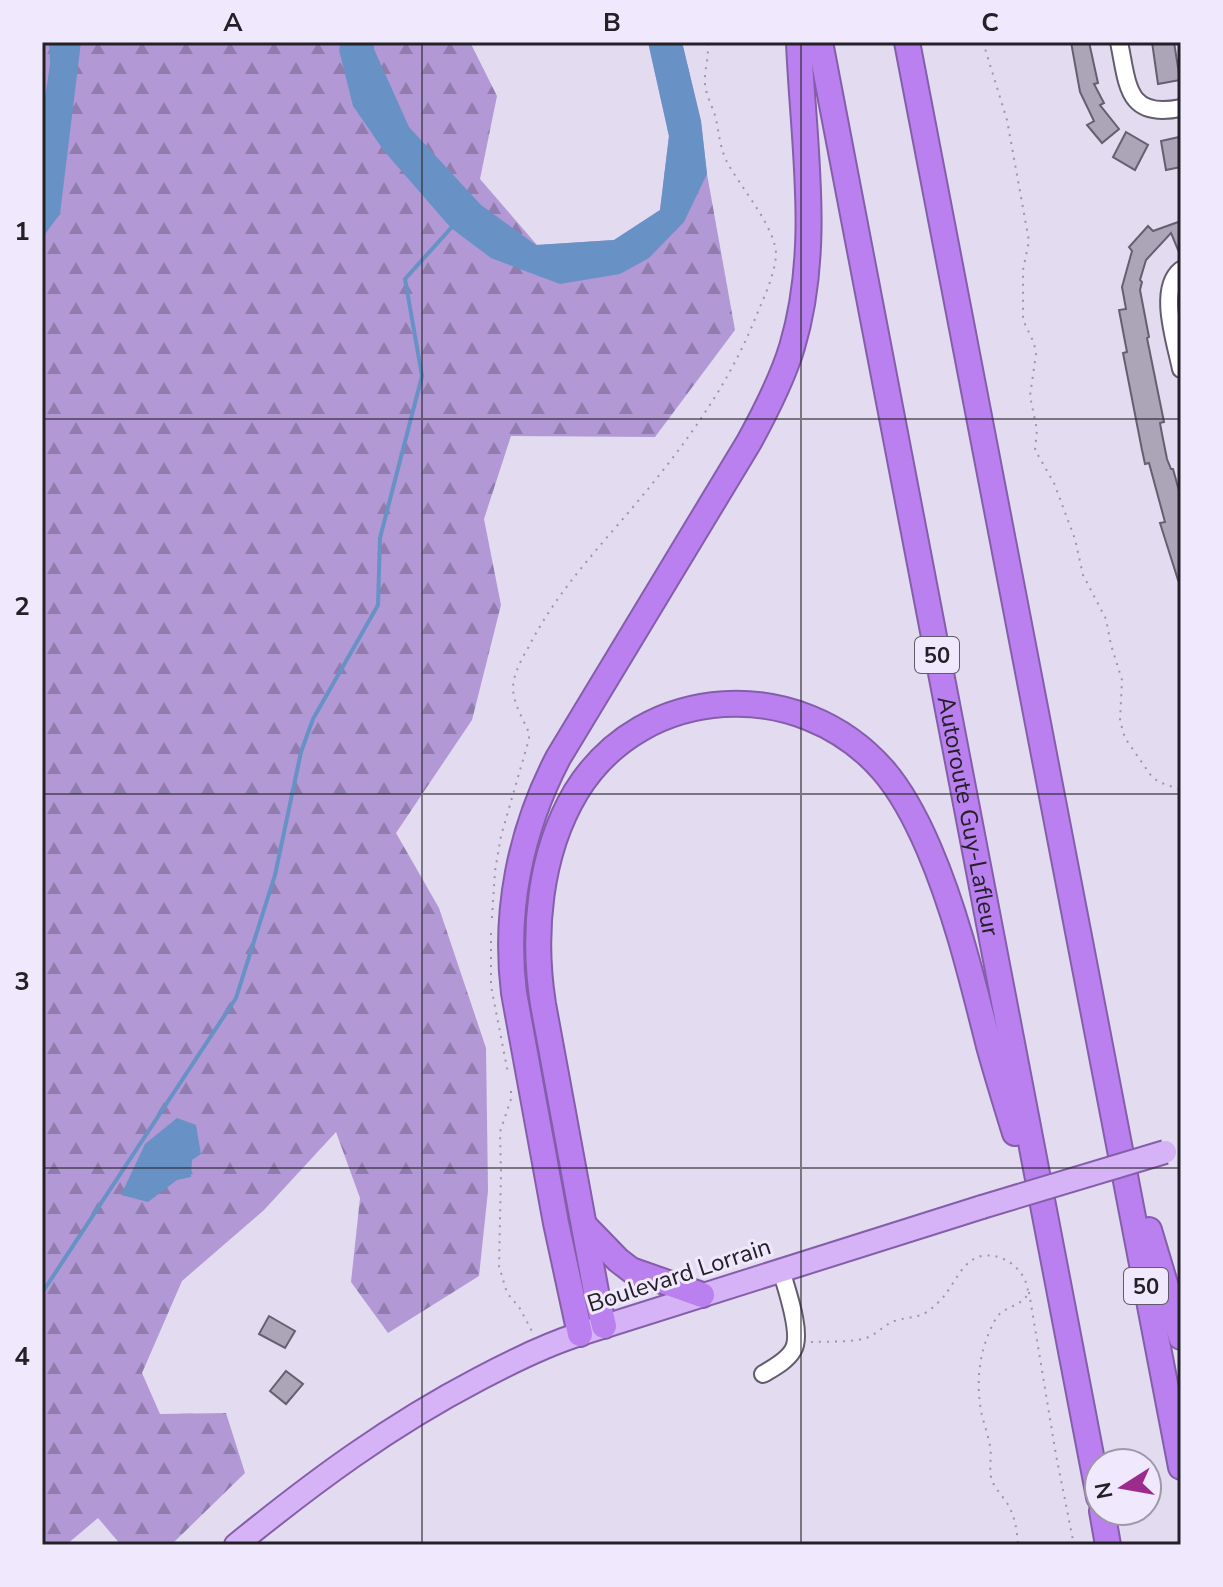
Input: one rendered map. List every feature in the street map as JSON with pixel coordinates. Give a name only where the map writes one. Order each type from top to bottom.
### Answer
[{"type":"highway","points":[[580,1334],[556,1223],[514,993],[511,945],[517,877],[529,826],[550,774],[749,442],[771,402],[790,354],[803,295],[809,233],[799,42]]},
{"type":"highway","name":"Autoroute Guy-Lafleur","points":[[820,42],[1089,1447]]},
{"type":"highway","name":"50","points":[[907,42],[1181,1467]]},
{"type":"highway","points":[[604,1326],[543,1004],[539,965],[543,888],[557,834],[574,796],[588,774],[606,755],[658,720],[696,708],[722,704],[761,704],[802,714],[845,735],[884,771],[914,816],[944,886],[961,938],[1055,1268]]},
{"type":"highway","points":[[1111,1105],[1181,1337]]},
{"type":"highway","points":[[585,1226],[631,1270],[702,1295]]},
{"type":"main road","name":"Boulevard Lorrain","points":[[236,1545],[327,1473],[417,1413],[541,1348],[982,1207],[1173,1150]]},
{"type":"street","points":[[1119,42],[1128,86],[1137,101],[1153,111],[1181,108]]},
{"type":"street","points":[[1181,270],[1171,283],[1169,303],[1181,369]]},
{"type":"street","points":[[763,1374],[790,1354],[796,1342],[792,1311],[781,1270]]},
{"type":"path","points":[[983,42],[1007,120],[1029,241],[1023,270],[1023,320],[1036,354],[1030,396],[1037,430],[1035,450],[1054,483],[1075,539],[1083,575],[1106,619],[1122,680],[1120,721],[1125,738],[1152,777],[1181,790]]},
{"type":"path","points":[[796,1342],[865,1339],[885,1325],[924,1314],[945,1295],[974,1258],[999,1258],[1018,1269],[1024,1276],[1028,1291],[1074,1545]]},
{"type":"path","points":[[1018,1545],[1017,1529],[1010,1508],[990,1475],[990,1447],[977,1376],[995,1318],[1000,1312],[1024,1300],[1028,1291]]},
{"type":"green space","points":[[42,42],[470,42],[497,96],[480,179],[537,245],[614,240],[660,210],[669,136],[648,42],[682,42],[701,121],[707,174],[735,330],[655,437],[511,436],[484,519],[501,605],[472,720],[396,833],[439,908],[486,1048],[488,1191],[479,1276],[388,1333],[351,1282],[360,1198],[336,1132],[264,1210],[182,1281],[142,1373],[160,1414],[226,1413],[245,1473],[171,1545],[121,1545],[98,1518],[66,1545],[42,1545]]},
{"type":"water","points":[[49,42],[81,42],[60,214],[42,238],[42,118],[50,64]]},
{"type":"water","points":[[341,42],[374,42],[374,49],[409,127],[481,205],[536,245],[614,240],[660,210],[669,136],[648,42],[682,42],[701,121],[707,174],[684,222],[649,258],[620,274],[560,284],[491,258],[451,228],[384,151],[353,106],[339,50]]},
{"type":"water","points":[[177,1118],[196,1125],[201,1154],[192,1160],[191,1177],[177,1180],[148,1202],[121,1195],[145,1144]]},
{"type":"building","points":[[1071,42],[1089,42],[1098,83],[1094,84],[1104,103],[1100,105],[1119,129],[1102,143],[1087,125],[1094,121],[1080,92]]},
{"type":"building","points":[[1152,42],[1174,42],[1180,80],[1158,84]]},
{"type":"building","points":[[1126,132],[1148,145],[1135,170],[1113,157]]},
{"type":"building","points":[[1179,137],[1181,167],[1166,170],[1161,141]]},
{"type":"building","points":[[1181,221],[1181,257],[1171,233],[1146,260],[1140,280],[1147,338],[1164,422],[1160,423],[1162,434],[1181,498],[1181,579],[1178,580],[1160,523],[1165,522],[1149,463],[1145,464],[1123,353],[1127,352],[1119,310],[1126,309],[1122,287],[1132,251],[1129,247],[1148,226],[1153,231]]},
{"type":"building","points":[[269,1316],[295,1331],[285,1348],[259,1334]]},
{"type":"building","points":[[286,1371],[303,1384],[286,1404],[270,1391]]},
{"type":"waterway","points":[[42,1293],[236,998],[275,875],[301,752],[313,719],[378,605],[380,538],[422,376],[405,279],[451,228]]}]
